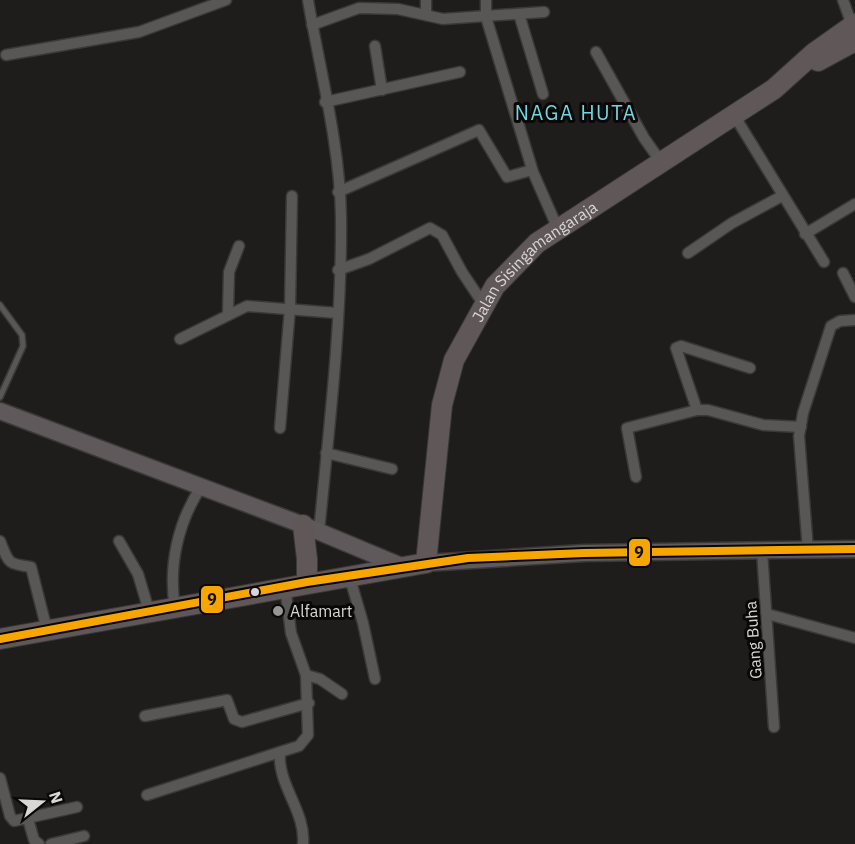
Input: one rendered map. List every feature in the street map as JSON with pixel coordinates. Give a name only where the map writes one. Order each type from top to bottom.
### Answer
[{"type":"highway","name":"Jalan Sisingamangaraja","points":[[426,563],[441,405],[454,360],[484,305],[512,266],[558,229],[734,116],[774,89],[814,53],[854,30]]},
{"type":"highway","points":[[307,582],[311,528]]},
{"type":"highway","points":[[0,639],[307,582],[426,563]]},
{"type":"main road","points":[[0,411],[311,528],[401,566]]},
{"type":"main road","points":[[426,563],[584,553],[855,549]]},
{"type":"street","points":[[6,55],[139,32],[226,0]]},
{"type":"street","points":[[308,0],[341,216],[337,313],[326,453],[311,528]]},
{"type":"street","points":[[426,0],[426,15]]},
{"type":"street","points":[[486,0],[486,17],[532,170],[558,229]]},
{"type":"street","points":[[843,0],[854,30]]},
{"type":"street","points":[[312,25],[359,8],[398,9],[443,20],[543,12]]},
{"type":"street","points":[[519,14],[543,94]]},
{"type":"street","points":[[375,46],[382,90]]},
{"type":"street","points":[[596,52],[644,138],[661,162]]},
{"type":"street","points":[[325,102],[460,72]]},
{"type":"street","points":[[734,116],[824,262]]},
{"type":"street","points":[[338,192],[479,130],[503,174],[511,176],[532,170]]},
{"type":"street","points":[[280,428],[290,308],[291,196]]},
{"type":"street","points":[[688,253],[732,223],[782,196]]},
{"type":"street","points":[[805,234],[855,204]]},
{"type":"street","points":[[338,270],[378,255],[430,228],[442,236],[484,305]]},
{"type":"street","points":[[228,314],[230,272],[238,246]]},
{"type":"street","points":[[843,273],[855,297]]},
{"type":"street","points":[[180,339],[247,306],[337,313]]},
{"type":"street","points":[[808,550],[801,428],[831,326],[840,321],[855,320]]},
{"type":"street","points":[[697,410],[678,346],[750,368]]},
{"type":"street","points":[[636,477],[627,428],[697,410],[708,410],[763,425],[801,428]]},
{"type":"street","points":[[326,453],[393,469]]},
{"type":"street","points":[[176,608],[173,575],[180,531],[201,487]]},
{"type":"street","points":[[0,541],[10,563],[14,566],[31,567],[47,630]]},
{"type":"street","points":[[119,541],[138,574],[149,611]]},
{"type":"street","name":"Gang Buha","points":[[762,550],[774,727]]},
{"type":"street","points":[[349,575],[363,622],[375,680]]},
{"type":"street","points":[[147,795],[280,752],[305,741],[308,735],[309,703],[306,675],[291,633],[285,586]]},
{"type":"street","points":[[767,615],[855,638]]},
{"type":"street","points":[[306,675],[320,679],[342,694]]},
{"type":"street","points":[[145,716],[227,699],[234,718],[242,722],[309,703]]},
{"type":"street","points":[[280,752],[283,777],[302,824],[303,844]]},
{"type":"street","points":[[0,778],[10,816],[14,821],[77,807]]},
{"type":"street","points":[[28,819],[34,840],[39,844]]},
{"type":"street","points":[[51,844],[84,836]]},
{"type":"lane","points":[[0,304],[23,340],[23,346],[0,397]]},
{"type":"transit line","name":"9","points":[[0,639],[307,582],[468,558],[584,553],[855,549]]},
{"type":"place","name":"Alfamart","points":[[278,611]]},
{"type":"district","name":"NAGA HUTA","points":[[576,112]]}]
